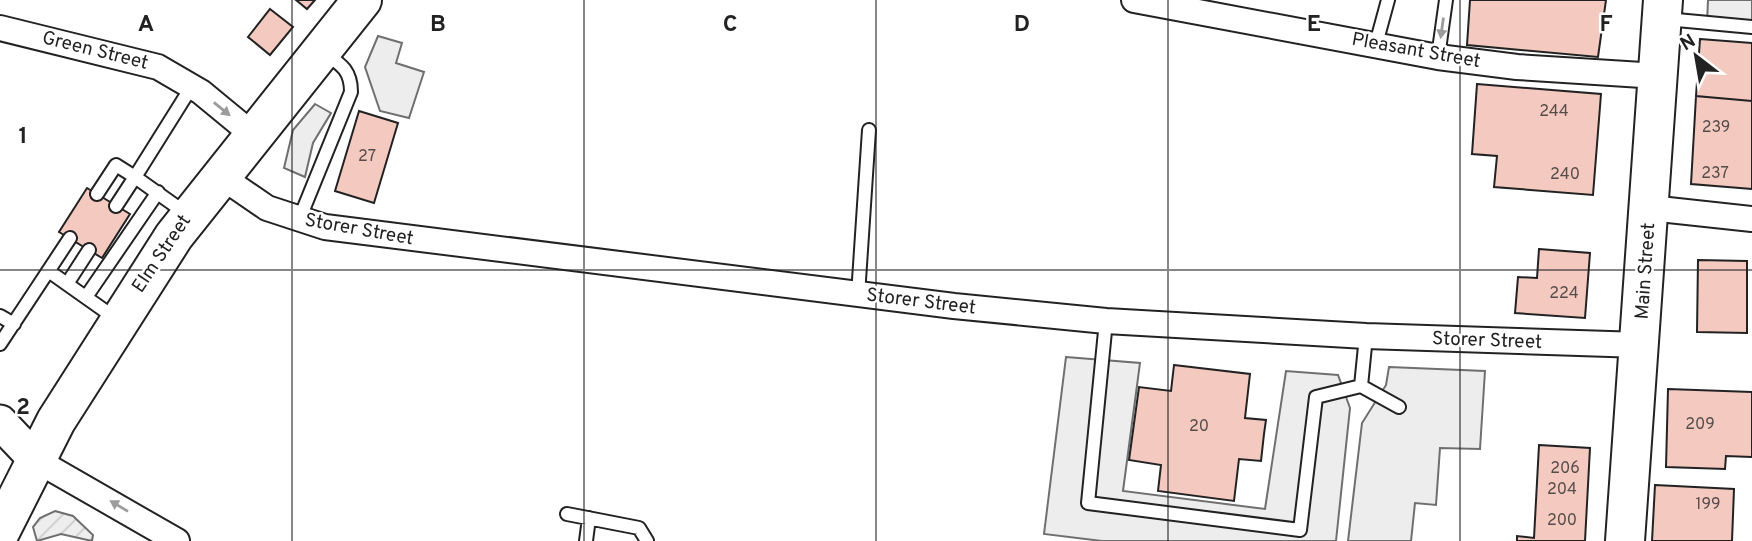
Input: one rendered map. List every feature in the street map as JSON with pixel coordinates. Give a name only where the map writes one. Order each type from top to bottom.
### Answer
[{"type":"main road","name":"Elm Street","points":[[0,531],[56,421],[188,215],[362,0]]},
{"type":"main road","name":"Main Street","points":[[1625,541],[1663,10]]},
{"type":"street","name":"Pleasant Street","points":[[1134,0],[1378,33],[1438,57],[1517,67],[1658,76]]},
{"type":"street","name":"Green Street","points":[[0,28],[148,63],[192,86],[252,134]]},
{"type":"street","name":"Storer Street","points":[[219,175],[267,208],[325,228],[858,295],[1106,321],[1366,335],[1640,345]]},
{"type":"street","points":[[1650,208],[1752,219]]},
{"type":"street","points":[[0,422],[36,460],[168,538]]},
{"type":"lane","points":[[1378,33],[1379,0]]},
{"type":"lane","points":[[1378,33],[1388,0]]},
{"type":"lane","points":[[1438,57],[1446,0]]},
{"type":"lane","points":[[1663,10],[1752,27]]},
{"type":"lane","points":[[299,220],[351,92],[351,79],[346,67],[321,50]]},
{"type":"lane","points":[[116,206],[192,86]]},
{"type":"lane","points":[[858,295],[869,130]]},
{"type":"lane","points":[[97,194],[116,165],[159,192],[188,215]]},
{"type":"lane","points":[[86,297],[159,192]]},
{"type":"lane","points":[[0,344],[70,238]]},
{"type":"lane","points":[[67,284],[89,250]]},
{"type":"lane","points":[[50,272],[118,321]]},
{"type":"lane","points":[[0,316],[14,324]]},
{"type":"lane","points":[[1106,321],[1088,503],[1300,530],[1316,397],[1361,386],[1399,407]]},
{"type":"lane","points":[[1361,386],[1366,335]]},
{"type":"lane","points":[[567,514],[639,528],[647,541]]},
{"type":"lane","points":[[586,541],[589,518]]},
{"type":"shaded area","points":[[1708,0],[1752,0],[1752,27],[1707,23]]},
{"type":"shaded area","points":[[378,36],[402,43],[396,63],[424,72],[409,118],[380,111],[365,67]]},
{"type":"shaded area","points":[[315,104],[331,113],[313,143],[305,177],[284,168],[293,130]]},
{"type":"shaded area","points":[[1066,357],[1140,363],[1123,491],[1265,509],[1286,371],[1338,375],[1350,408],[1336,541],[1102,541],[1044,534]]},
{"type":"shaded area","points":[[1389,367],[1485,371],[1480,449],[1440,448],[1436,505],[1415,503],[1411,541],[1348,541],[1362,423],[1386,385]]},
{"type":"shaded area","points":[[55,511],[73,516],[93,535],[92,541],[61,534],[37,541],[33,527],[40,518]]},
{"type":"building","points":[[296,0],[315,0],[307,9]]},
{"type":"building","points":[[1470,0],[1606,0],[1598,57],[1467,45]]},
{"type":"building","points":[[270,9],[293,27],[270,55],[248,37]]},
{"type":"building","points":[[1700,39],[1752,43],[1752,101],[1696,96]]},
{"type":"building","points":[[1477,84],[1601,94],[1593,195],[1494,187],[1497,156],[1472,154]]},
{"type":"building","points":[[1696,96],[1752,101],[1752,189],[1691,184]]},
{"type":"building","points":[[359,111],[398,123],[374,203],[335,191]]},
{"type":"building","points":[[87,188],[130,214],[102,258],[59,232]]},
{"type":"building","points":[[1539,249],[1590,253],[1585,318],[1515,313],[1518,277],[1537,278]]},
{"type":"building","points":[[1698,260],[1747,261],[1747,333],[1697,332]]},
{"type":"building","points":[[1174,365],[1250,374],[1245,418],[1266,420],[1261,461],[1239,459],[1234,501],[1158,491],[1161,465],[1129,460],[1139,387],[1171,391]]},
{"type":"building","points":[[1668,389],[1752,392],[1752,457],[1726,456],[1725,469],[1666,467]]},
{"type":"building","points":[[1539,445],[1590,448],[1585,541],[1517,541],[1517,536],[1534,538]]},
{"type":"building","points":[[1655,485],[1734,489],[1732,541],[1652,541]]}]
